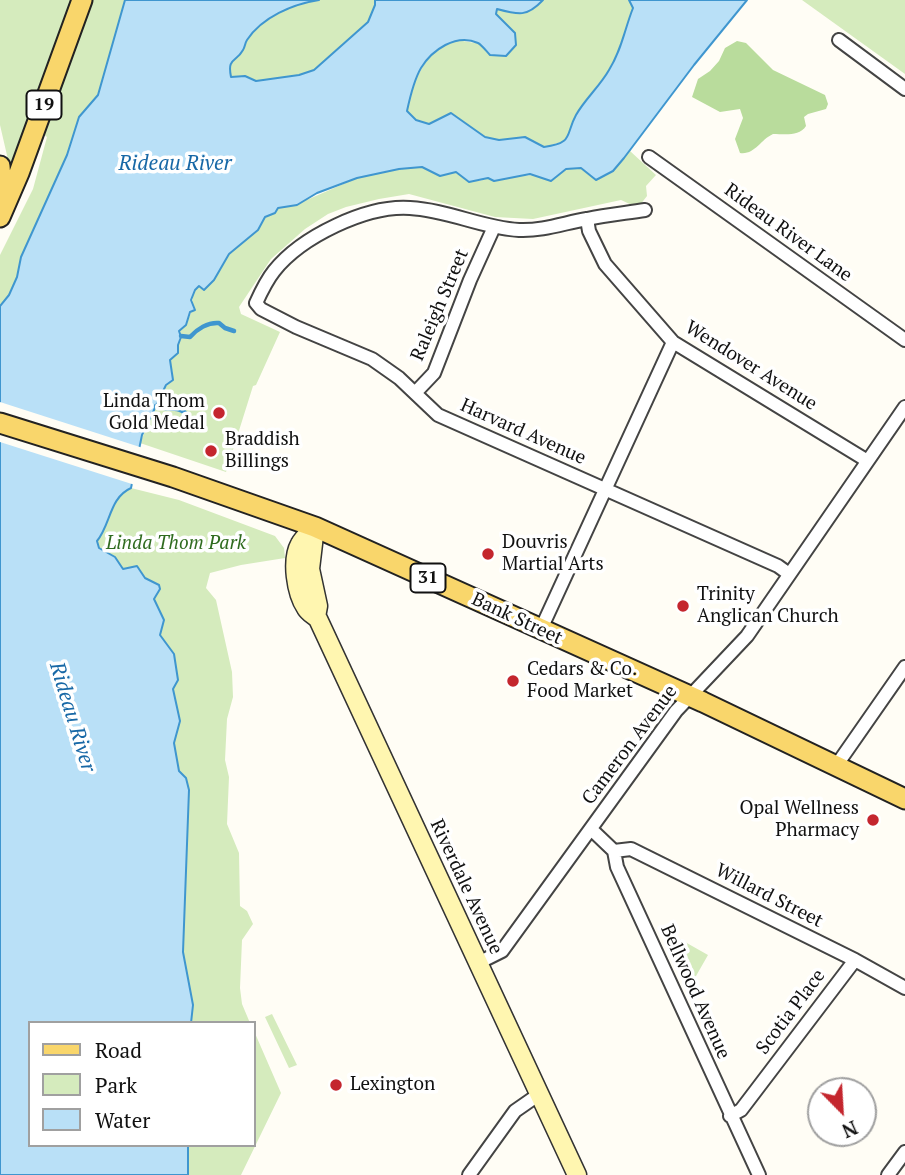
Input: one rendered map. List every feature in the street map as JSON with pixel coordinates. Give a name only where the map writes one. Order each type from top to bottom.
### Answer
[{"type":"main road","name":"19","points":[[2,214],[82,0]]},
{"type":"main road","points":[[0,166],[2,214]]},
{"type":"main road","name":"Bank Street","points":[[0,423],[173,477],[315,527],[689,696],[905,799]]},
{"type":"street","points":[[839,40],[905,89]]},
{"type":"street","name":"Rideau River Lane","points":[[649,157],[905,340]]},
{"type":"street","name":"Harvard Avenue","points":[[494,227],[436,211],[408,207],[364,215],[328,230],[290,254],[274,271],[256,303],[261,309],[296,327],[373,359],[438,415],[676,519],[778,566],[789,575]]},
{"type":"street","points":[[494,227],[538,230],[645,210]]},
{"type":"street","name":"Wendover Avenue","points":[[587,219],[589,231],[605,264],[673,342],[866,460]]},
{"type":"street","name":"Raleigh Street","points":[[415,393],[434,373],[471,277],[494,227]]},
{"type":"street","points":[[541,629],[673,342]]},
{"type":"street","name":"Cameron Avenue","points":[[478,963],[502,951],[676,711],[747,636],[905,407]]},
{"type":"street","name":"Riverdale Avenue","points":[[315,527],[300,544],[296,561],[300,597],[307,611],[316,617],[577,1175]]},
{"type":"street","points":[[836,766],[905,667]]},
{"type":"street","name":"Bellwood Avenue","points":[[592,830],[614,852],[617,867],[759,1175]]},
{"type":"street","name":"Willard Street","points":[[614,852],[631,849],[855,960],[905,988]]},
{"type":"street","name":"Scotia Place","points":[[730,1116],[741,1110],[855,960]]},
{"type":"street","points":[[469,1175],[515,1111],[538,1095]]},
{"type":"street","points":[[892,1174],[905,1152]]},
{"type":"green space","points":[[0,0],[73,0],[12,164],[9,164],[0,125]]},
{"type":"green space","points":[[92,0],[125,0],[98,95],[79,117],[67,155],[21,257],[17,277],[9,295],[0,306],[0,255],[33,189],[47,137],[43,134]]},
{"type":"green space","points":[[319,0],[375,0],[375,5],[368,22],[314,70],[299,75],[256,81],[245,76],[231,77],[231,64],[261,25],[289,8]]},
{"type":"green space","points":[[543,0],[629,0],[633,8],[619,56],[574,118],[565,141],[544,147],[525,137],[499,140],[485,137],[451,113],[429,124],[416,120],[407,111],[416,79],[436,52],[455,41],[482,43],[515,33],[496,14],[497,9],[522,12]]},
{"type":"green space","points":[[802,0],[905,0],[905,74]]},
{"type":"green space","points":[[737,41],[746,43],[773,70],[825,95],[828,104],[826,109],[804,117],[806,126],[803,130],[791,134],[773,134],[745,153],[740,153],[735,139],[743,118],[740,109],[720,112],[692,97],[698,79],[719,61],[725,48]]},
{"type":"green space","points":[[630,151],[656,175],[646,186],[647,196],[640,205],[634,206],[621,200],[533,219],[495,217],[409,194],[346,207],[328,214],[305,229],[271,259],[239,307],[241,314],[280,332],[256,385],[253,386],[226,472],[140,443],[173,374],[170,360],[178,347],[179,331],[191,313],[195,291],[199,286],[203,290],[214,280],[229,254],[258,230],[265,217],[278,208],[309,199],[357,178],[399,169],[422,167],[436,174],[456,172],[475,181],[532,175],[551,180],[566,169],[581,168],[590,176],[613,171]]},
{"type":"green space","name":"Linda Thom Park","points":[[131,488],[179,500],[275,536],[284,548],[285,558],[210,573],[206,588],[216,600],[232,672],[233,697],[227,719],[225,760],[229,777],[227,824],[239,853],[240,906],[247,911],[253,924],[242,940],[240,988],[242,1004],[249,1021],[191,1021],[193,1005],[183,952],[186,778],[179,772],[174,742],[180,721],[173,689],[178,680],[174,654],[160,635],[164,620],[154,599],[160,589],[145,578],[140,569],[123,569],[115,557],[99,548],[97,541],[114,505],[124,492]]},
{"type":"green space","points":[[662,929],[708,955],[688,990]]},
{"type":"green space","points":[[272,1014],[297,1065],[289,1068],[265,1017]]},
{"type":"green space","points":[[256,1036],[281,1093],[256,1144]]},
{"type":"green space","points":[[188,1147],[255,1147],[241,1175],[188,1175]]},
{"type":"water","name":"Rideau River","points":[[125,0],[319,0],[279,13],[253,32],[244,49],[231,63],[230,71],[231,77],[245,76],[256,81],[299,75],[314,70],[368,22],[375,0],[543,0],[522,13],[497,9],[496,14],[515,33],[516,45],[506,56],[490,55],[480,44],[470,40],[445,45],[431,55],[419,73],[407,111],[416,120],[429,124],[451,113],[485,137],[499,140],[525,137],[544,147],[560,143],[567,137],[580,109],[609,70],[633,8],[629,0],[747,0],[624,158],[613,171],[596,180],[581,168],[566,169],[551,181],[530,174],[494,181],[488,178],[469,182],[456,172],[440,176],[422,167],[357,178],[317,193],[297,205],[278,208],[275,213],[265,217],[258,230],[229,254],[214,280],[204,290],[199,286],[195,290],[191,300],[195,310],[190,312],[186,325],[179,331],[181,337],[178,353],[170,360],[173,380],[166,385],[142,435],[131,488],[118,498],[97,541],[99,548],[115,557],[123,569],[137,566],[145,578],[159,585],[160,589],[154,599],[164,620],[160,635],[174,654],[178,680],[173,689],[180,721],[174,743],[179,771],[186,778],[189,790],[183,952],[193,1005],[191,1021],[28,1021],[28,1147],[188,1147],[188,1175],[0,1175],[0,306],[9,295],[17,277],[21,257],[67,155],[79,117],[98,95]]},
{"type":"pier","points":[[0,402],[143,448],[135,485],[0,442]]},
{"type":"waterway","points":[[181,336],[190,337],[203,327],[215,323],[234,331]]},
{"type":"waterway","points":[[156,406],[181,410],[189,417]]},
{"type":"place","name":"Linda Thom Gold Medal","points":[[219,413]]},
{"type":"place","name":"Braddish Billings","points":[[211,451]]},
{"type":"place","name":"Douvris Martial Arts","points":[[488,554]]},
{"type":"place","name":"Trinity Anglican Church","points":[[683,606]]},
{"type":"place","name":"Cedars & Co. Food Market","points":[[513,681]]},
{"type":"place","name":"Opal Wellness Pharmacy","points":[[873,820]]},
{"type":"place","name":"Lexington","points":[[336,1085]]}]
